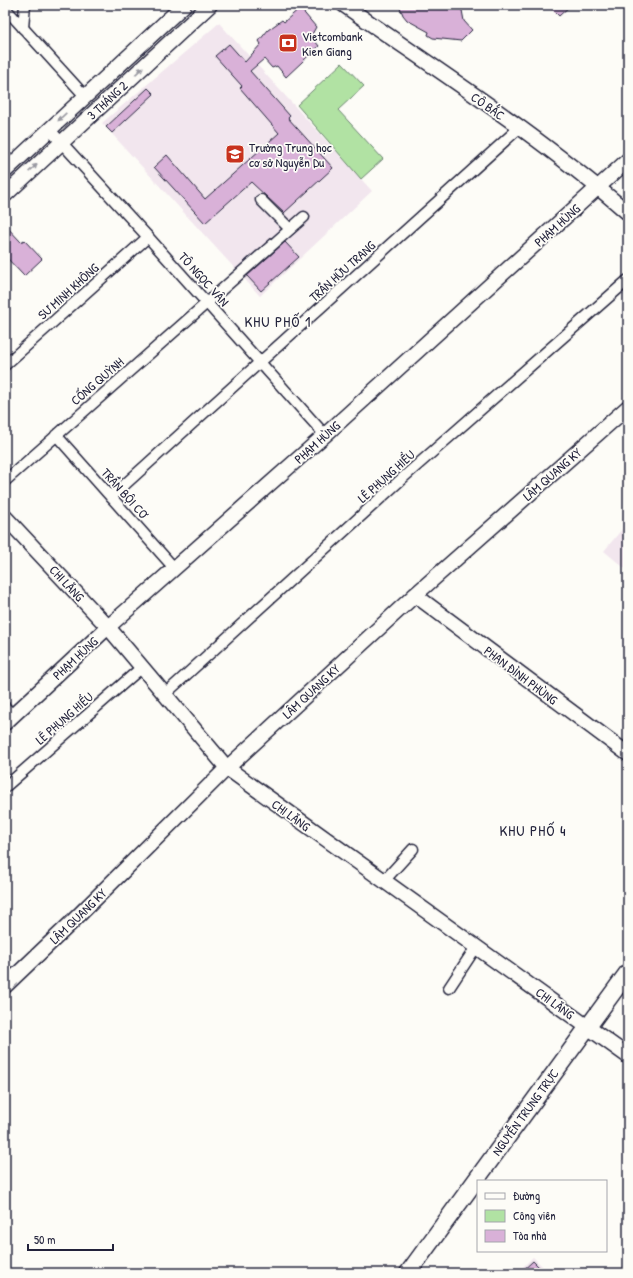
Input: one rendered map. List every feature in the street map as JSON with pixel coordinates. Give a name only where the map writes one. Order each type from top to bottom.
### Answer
[{"type":"main road","name":"NGUYỄN TRUNG TRỰC","points":[[408,1273],[587,1026],[628,972]]},
{"type":"street","points":[[23,28],[25,5]]},
{"type":"street","name":"3 THÁNG 2","points":[[5,171],[84,96],[184,5]]},
{"type":"street","name":"3 THÁNG 2","points":[[5,195],[210,5]]},
{"type":"street","name":"CÔ BẮC","points":[[344,5],[519,128],[599,188],[628,213]]},
{"type":"street","points":[[5,8],[84,96]]},
{"type":"street","name":"TRẦN HỮU TRANG","points":[[111,497],[519,128]]},
{"type":"street","name":"TÔ NGỌC VÂN","points":[[49,130],[207,301],[325,435]]},
{"type":"street","name":"PHẠM HÙNG","points":[[8,716],[325,435],[599,188],[628,160]]},
{"type":"street","points":[[261,200],[290,229]]},
{"type":"street","name":"CỐNG QUỲNH","points":[[5,480],[304,217]]},
{"type":"street","name":"SƯ MINH KHÔNG","points":[[5,365],[148,237]]},
{"type":"street","name":"LÊ PHỤNG HIỂU","points":[[164,695],[406,475],[628,280]]},
{"type":"street","name":"LÂM QUANG KY","points":[[5,984],[71,923],[227,768],[415,595],[628,407]]},
{"type":"street","name":"TRẦN BỘI CƠ","points":[[56,435],[174,568]]},
{"type":"street","name":"CHI LĂNG","points":[[5,517],[108,628],[227,768],[383,882],[628,1056]]},
{"type":"street","name":"PHAN ĐÌNH PHÙNG","points":[[415,595],[628,754]]},
{"type":"street","name":"LÊ PHỤNG HIỂU","points":[[5,787],[141,668]]},
{"type":"street","points":[[383,882],[413,849]]},
{"type":"street","points":[[449,988],[476,947]]},
{"type":"shaded area","name":"Trường Trung học cơ sở Nguyễn Du","points":[[219,23],[372,191],[260,296],[102,123]]},
{"type":"shaded area","points":[[628,522],[628,571],[604,551]]},
{"type":"shaded area","points":[[533,1257],[549,1273],[517,1273]]},
{"type":"green space","points":[[342,63],[364,86],[338,110],[383,159],[361,179],[297,105]]},
{"type":"building","points":[[399,5],[461,5],[464,21],[472,30],[461,41],[433,38],[428,35],[429,32],[407,20]]},
{"type":"building","points":[[548,5],[571,5],[559,16]]},
{"type":"building","points":[[300,8],[316,27],[311,36],[319,46],[286,77],[277,66],[272,68],[264,59],[250,71],[290,116],[288,118],[333,168],[284,213],[251,182],[205,223],[154,167],[167,155],[205,199],[279,133],[240,88],[242,86],[215,56],[229,44],[245,62],[261,44],[259,41],[268,30],[282,20],[284,22]]},
{"type":"building","points":[[148,88],[154,94],[112,133],[106,127]]},
{"type":"building","points":[[5,225],[21,242],[24,240],[42,259],[24,276],[5,256]]},
{"type":"building","points":[[285,242],[299,257],[261,291],[247,276]]},
{"type":"building","points":[[533,1261],[545,1273],[520,1273]]},
{"type":"place","name":"Vietcombank Kien Giang","points":[[288,43]]},
{"type":"place","name":"Trường Trung học cơ sở Nguyễn Du","points":[[235,154]]},
{"type":"district","name":"KHU PHỐ 1","points":[[278,322]]},
{"type":"district","name":"KHU PHỐ 4","points":[[533,831]]}]
